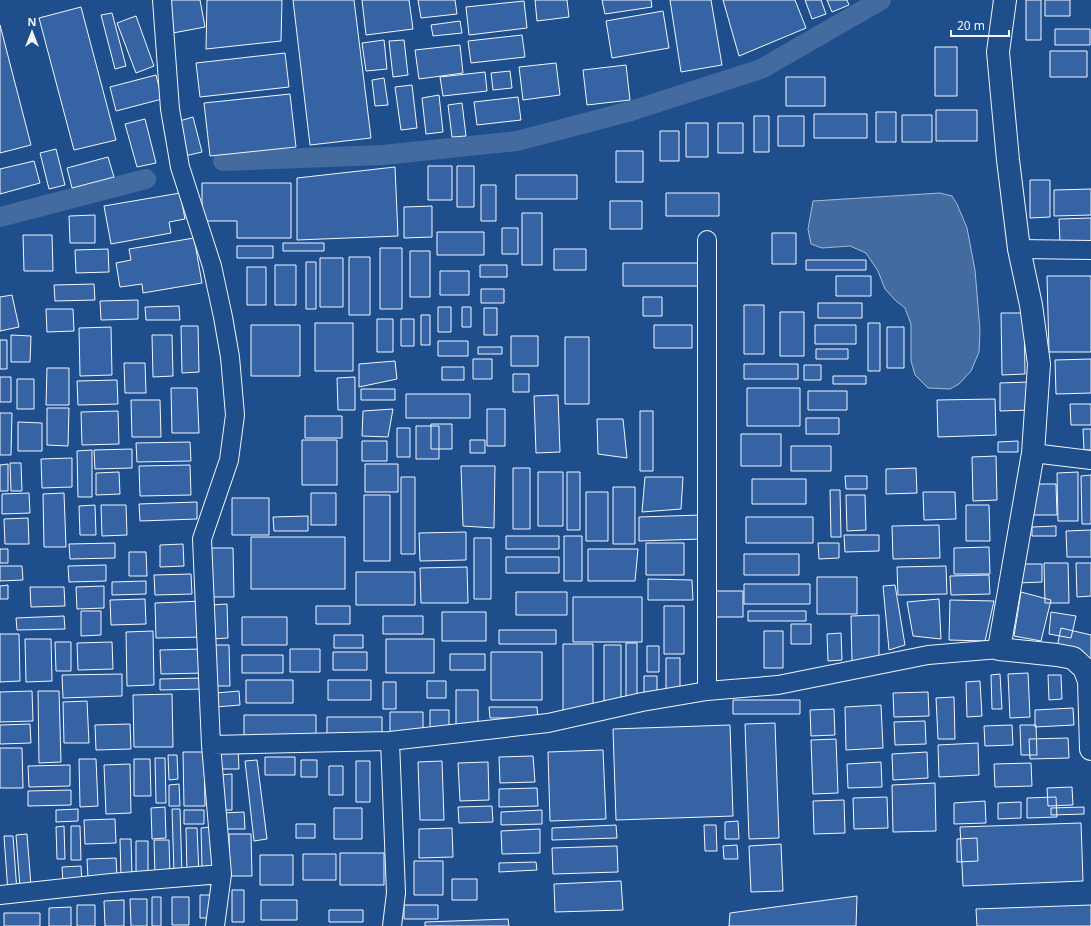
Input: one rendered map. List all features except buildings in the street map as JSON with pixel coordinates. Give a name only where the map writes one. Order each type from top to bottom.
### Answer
[{"type":"street","points":[[162,0],[170,109],[180,167],[212,266],[230,357],[236,415],[229,460],[202,539],[211,744],[222,874],[215,926]]},
{"type":"street","points":[[999,649],[1033,453],[1039,364],[1031,305],[1019,249],[1008,160],[998,52],[1005,0]]},
{"type":"street","points":[[707,691],[708,240]]},
{"type":"street","points":[[1019,249],[1091,250]]},
{"type":"street","points":[[1033,453],[1091,460]]},
{"type":"street","points":[[211,744],[390,741],[548,723],[642,702],[707,691],[778,685],[928,655],[999,649],[1073,658],[1084,668],[1089,681],[1091,749]]},
{"type":"street","points":[[390,741],[396,893],[392,926]]},
{"type":"street","points":[[0,895],[111,883],[222,874]]},
{"type":"water","points":[[940,193],[952,196],[967,228],[975,270],[980,330],[979,352],[971,371],[959,384],[950,389],[928,388],[915,375],[911,361],[911,324],[905,308],[885,289],[878,271],[866,253],[850,246],[822,248],[811,244],[808,229],[813,201]]},
{"type":"waterway","points":[[223,161],[383,155],[517,141],[631,111],[761,69],[881,0]]},
{"type":"waterway","points":[[0,217],[146,179]]}]
